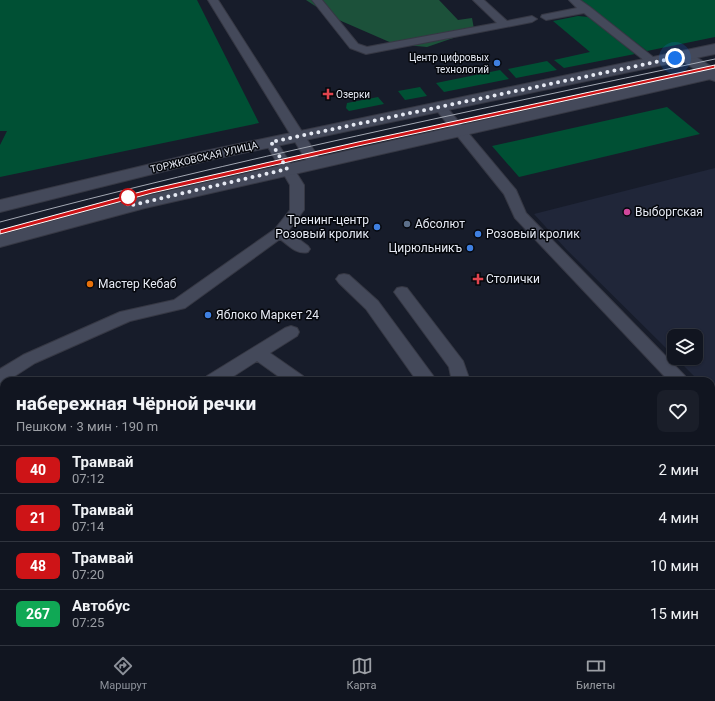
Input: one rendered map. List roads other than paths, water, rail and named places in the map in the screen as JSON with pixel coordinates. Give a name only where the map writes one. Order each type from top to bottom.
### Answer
[{"type":"main road","name":"ТОРЖКОВСКАЯ УЛИЦА","points":[[0,206],[123,175],[298,136],[654,63],[715,49]]},
{"type":"main road","points":[[686,56],[714,75]]},
{"type":"main road","points":[[0,241],[142,203],[287,169],[714,75]]},
{"type":"lane","points":[[213,0],[315,163]]},
{"type":"lane","points":[[317,0],[354,46],[366,51],[532,19]]},
{"type":"lane","points":[[478,0],[505,24]]},
{"type":"lane","points":[[574,0],[654,63]]},
{"type":"lane","points":[[546,17],[586,9]]},
{"type":"lane","points":[[440,107],[511,193],[520,214],[675,377]]},
{"type":"lane","points":[[0,377],[30,359],[126,316],[179,304],[280,232],[297,210],[297,185],[271,142]]},
{"type":"lane","points":[[280,232],[303,249]]},
{"type":"lane","points":[[344,279],[372,305],[423,377]]},
{"type":"lane","points":[[402,292],[457,365],[460,377]]},
{"type":"lane","points":[[219,377],[292,332]]},
{"type":"lane","points":[[258,353],[291,377]]},
{"type":"tram line","points":[[0,222],[267,156],[446,116],[715,59]]},
{"type":"tram line","points":[[0,231],[151,191],[358,144],[715,67]]},
{"type":"tram line","name":"40","points":[[0,231],[151,191],[358,144],[715,67]]},
{"type":"place","name":"Центр цифровых технологий","points":[[497,63]]},
{"type":"place","name":"Озерки","points":[[328,94]]},
{"type":"place","name":"Выборгская","points":[[627,212]]},
{"type":"place","name":"Абсолют","points":[[407,224]]},
{"type":"place","name":"Тренинг-центр Розовый кролик","points":[[377,227]]},
{"type":"place","name":"Розовый кролик","points":[[478,234]]},
{"type":"place","name":"Цирюльникъ","points":[[470,248]]},
{"type":"place","name":"Столички","points":[[478,279]]},
{"type":"place","name":"Мастер Кебаб","points":[[90,284]]},
{"type":"place","name":"Яблоко Маркет 24","points":[[208,315]]}]
